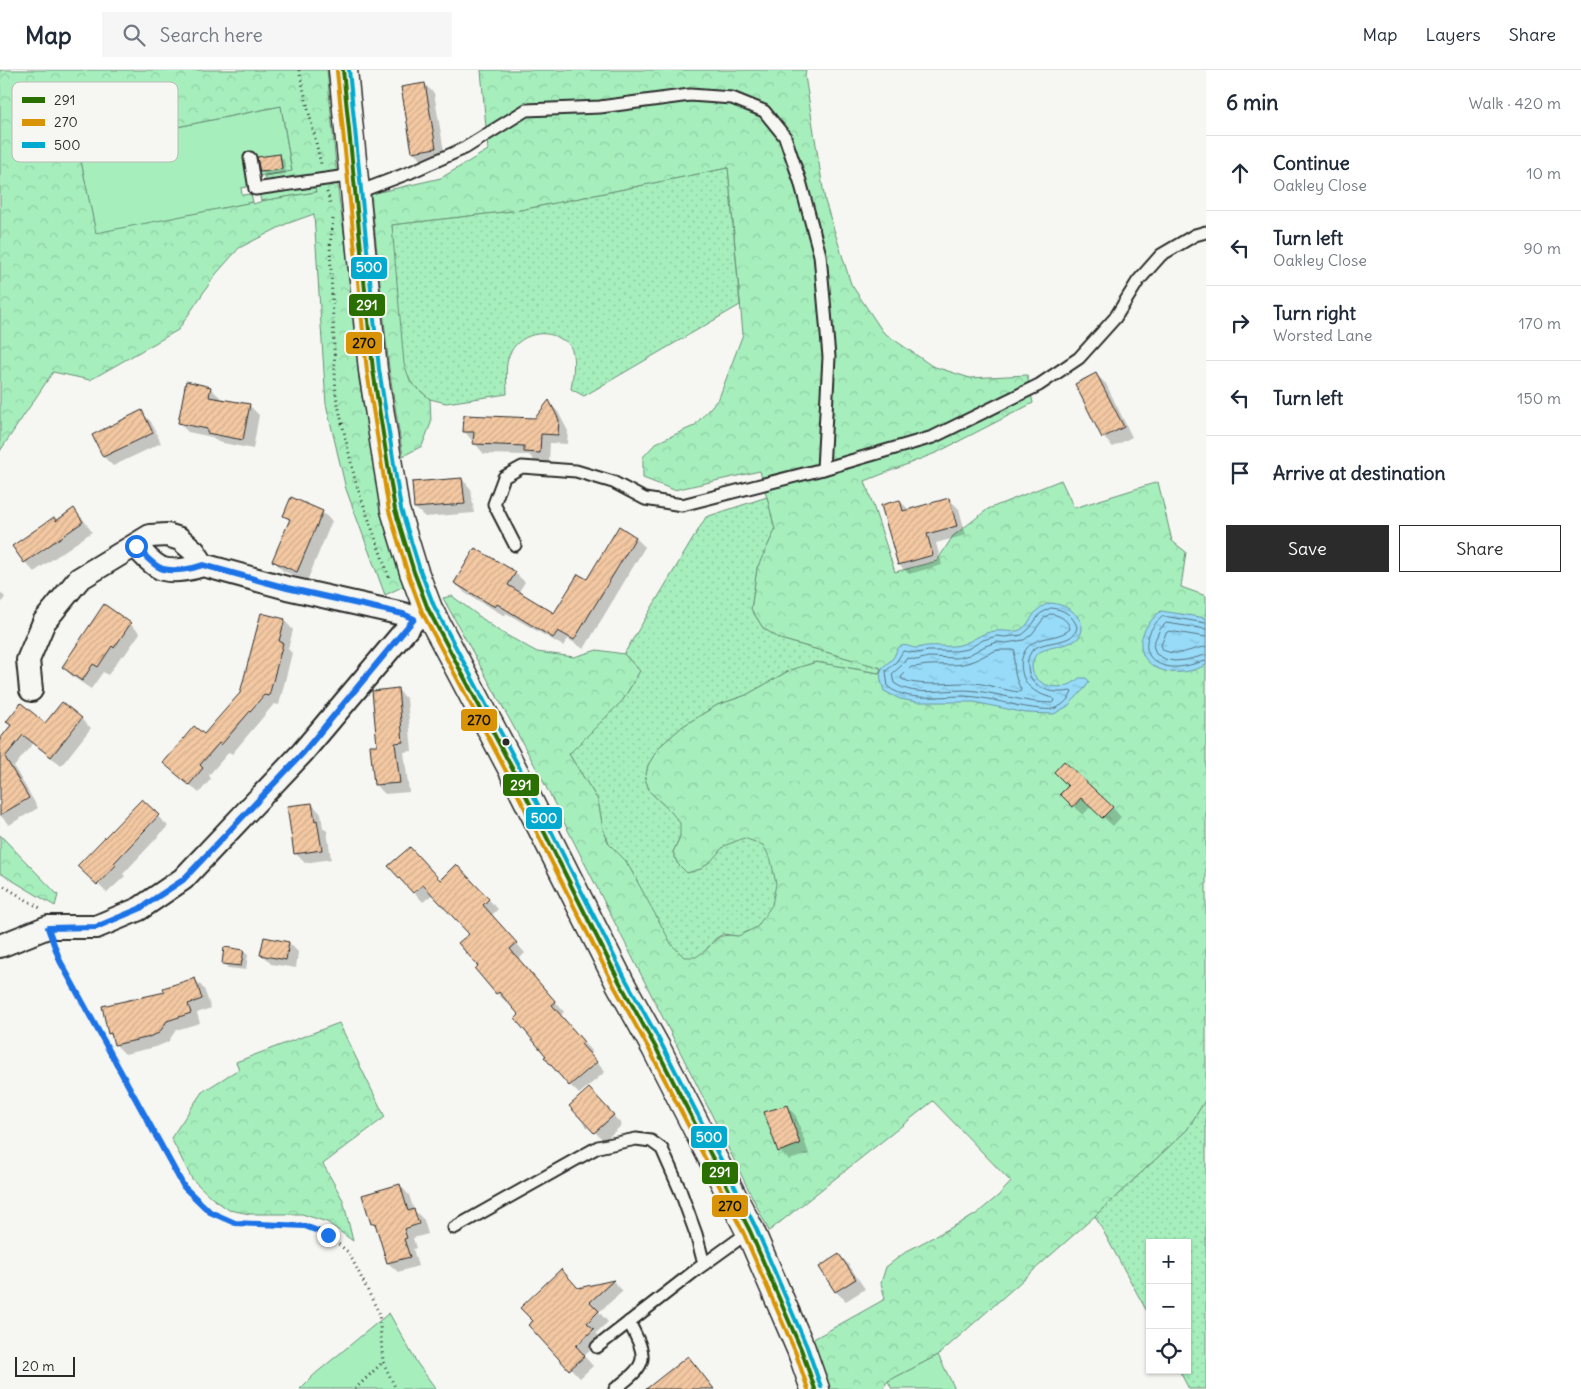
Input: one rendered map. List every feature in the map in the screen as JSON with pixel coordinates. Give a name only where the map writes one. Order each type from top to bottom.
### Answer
[{"type":"highway","points":[[343,70],[373,370],[395,510],[414,572],[421,614],[513,770],[620,983],[656,1048],[750,1231],[801,1349],[815,1389]]},
{"type":"street","points":[[31,690],[28,660],[44,622],[79,579],[150,536],[167,535],[180,539],[194,550],[203,565]]},
{"type":"street","points":[[136,546],[145,556],[162,569],[190,570],[203,565],[287,588],[403,614],[421,614]]},
{"type":"street","points":[[0,946],[48,928],[96,927],[139,909],[183,880],[302,754],[421,614]]},
{"type":"lane","points":[[250,158],[252,193],[355,184],[411,172],[465,148],[526,110],[600,107],[690,95],[732,98],[764,111],[785,137],[800,181],[820,255],[829,357],[823,470]]},
{"type":"lane","points":[[515,545],[494,504],[504,476],[522,467],[576,471],[613,482],[645,499],[682,506],[823,470],[933,437],[1039,385],[1079,358],[1115,318],[1138,281],[1161,255],[1195,235],[1206,232]]},
{"type":"lane","points":[[454,1228],[598,1147],[636,1139],[651,1141],[662,1150],[680,1190],[696,1234],[704,1264]]},
{"type":"lane","points":[[597,1347],[750,1231]]},
{"type":"lane","points":[[615,1389],[636,1372],[642,1362],[643,1357],[640,1346],[629,1322]]},
{"type":"path","points":[[299,70],[319,154]]},
{"type":"path","points":[[333,211],[330,246],[336,396],[355,480],[390,581]]},
{"type":"path","points":[[0,884],[44,910],[48,928],[60,961],[184,1187],[210,1212],[235,1223],[305,1226],[328,1235],[349,1252],[379,1313],[384,1362],[396,1389]]},
{"type":"path","points":[[355,1389],[384,1362]]},
{"type":"green space","points":[[0,70],[327,70],[359,380],[383,512],[406,585],[385,595],[346,489],[326,404],[314,214],[286,224],[239,248],[216,274],[178,330],[90,380],[53,372],[0,451]]},
{"type":"green space","points":[[481,70],[806,70],[805,76],[825,201],[851,284],[883,332],[932,366],[970,378],[1027,375],[1033,403],[938,452],[865,481],[895,572],[937,561],[953,536],[988,509],[1061,480],[1074,508],[1158,482],[1172,541],[1186,552],[1181,587],[1206,596],[1206,1099],[1187,1130],[1095,1216],[938,1355],[888,1381],[882,1389],[825,1389],[810,1341],[885,1299],[881,1283],[886,1267],[907,1251],[975,1215],[998,1196],[1011,1182],[933,1101],[769,1231],[540,775],[443,598],[452,596],[499,631],[537,652],[574,657],[597,650],[624,654],[640,671],[623,700],[569,754],[598,800],[603,828],[609,844],[626,861],[649,901],[706,950],[720,937],[727,935],[738,936],[712,860],[701,869],[687,873],[677,863],[673,852],[680,836],[671,812],[650,792],[645,779],[648,765],[659,747],[683,726],[717,705],[746,695],[790,670],[816,662],[879,673],[881,668],[780,639],[763,628],[751,609],[757,568],[775,530],[760,471],[674,490],[643,478],[643,457],[656,443],[694,426],[719,398],[743,334],[728,168],[521,210],[392,225],[411,383],[430,399],[431,423],[422,446],[403,456],[389,368],[371,194],[441,178],[488,150]]},
{"type":"green space","points":[[281,106],[292,172],[258,176],[258,172],[282,169],[280,154],[255,158],[254,152],[246,153],[251,186],[241,188],[242,195],[251,194],[253,202],[96,234],[81,162],[178,162],[178,127]]},
{"type":"green space","points":[[728,168],[740,305],[584,396],[571,389],[574,365],[571,347],[568,343],[554,335],[546,334],[537,334],[522,339],[511,351],[507,367],[507,394],[446,403],[430,399],[411,383],[404,364],[392,225],[521,210]]},
{"type":"green space","points":[[315,185],[316,192],[261,201],[259,193]]},
{"type":"green space","points":[[767,497],[775,530],[757,568],[751,609],[763,628],[780,639],[881,668],[879,673],[816,662],[790,670],[746,695],[717,705],[683,726],[659,747],[648,765],[645,779],[650,792],[680,823],[680,836],[673,852],[677,863],[687,873],[701,869],[724,846],[744,838],[763,845],[771,860],[776,884],[772,905],[757,927],[738,936],[723,934],[696,957],[684,957],[672,945],[626,861],[609,844],[603,828],[598,800],[569,754],[623,700],[640,671],[624,654],[706,517]]},
{"type":"green space","points":[[0,835],[58,895],[55,906],[0,873]]},
{"type":"green space","points":[[339,1023],[385,1117],[323,1164],[343,1200],[353,1241],[327,1222],[302,1214],[250,1214],[229,1210],[212,1198],[192,1179],[171,1138],[202,1092],[239,1069],[236,1062]]},
{"type":"green space","points":[[1206,1099],[1206,1389],[1189,1389],[1181,1374],[1191,1374],[1191,1239],[1146,1239],[1146,1310],[1095,1216],[1187,1130]]},
{"type":"green space","points":[[389,1313],[417,1363],[436,1389],[300,1389],[315,1374]]},
{"type":"green space","points":[[938,1355],[955,1389],[892,1389],[888,1381]]},
{"type":"water","points":[[1051,603],[1064,607],[1076,614],[1082,627],[1081,635],[1069,643],[1038,653],[1034,658],[1032,667],[1034,674],[1039,680],[1054,687],[1071,684],[1079,678],[1086,678],[1089,681],[1086,687],[1068,706],[1054,714],[1026,713],[974,702],[917,702],[900,699],[884,691],[881,678],[882,668],[892,659],[899,647],[905,645],[916,648],[954,646],[991,632],[1017,631],[1027,624],[1039,608]]},
{"type":"water","points":[[1161,611],[1206,618],[1206,665],[1188,671],[1172,672],[1158,669],[1148,662],[1142,652],[1141,639],[1147,626]]},
{"type":"building","points":[[425,83],[436,148],[412,152],[401,87]]},
{"type":"building","points":[[280,154],[282,169],[260,172],[257,157]]},
{"type":"building","points":[[1096,373],[1124,427],[1102,438],[1075,384]]},
{"type":"building","points":[[186,381],[211,387],[209,397],[250,404],[243,440],[207,433],[207,429],[178,423]]},
{"type":"building","points":[[549,400],[559,420],[558,435],[541,434],[540,453],[524,452],[524,446],[473,444],[474,432],[463,432],[464,415],[535,418]]},
{"type":"building","points":[[142,410],[153,433],[103,457],[92,435]]},
{"type":"building","points":[[462,478],[465,504],[414,508],[412,482]]},
{"type":"building","points":[[291,497],[323,511],[297,572],[272,561],[290,519],[283,516]]},
{"type":"building","points":[[949,498],[957,526],[927,534],[933,555],[898,565],[881,505],[900,500],[903,511]]},
{"type":"building","points":[[74,508],[83,522],[24,563],[12,546],[54,517],[56,521]]},
{"type":"building","points":[[619,526],[636,537],[574,640],[558,631],[553,638],[497,604],[495,607],[454,583],[475,548],[516,572],[508,585],[554,613],[578,574],[587,579]]},
{"type":"building","points":[[104,604],[131,623],[98,667],[93,664],[82,681],[62,667]]},
{"type":"building","points":[[261,613],[285,619],[279,641],[283,643],[269,696],[264,695],[221,745],[219,743],[200,765],[203,768],[189,785],[163,763],[194,726],[204,734],[240,693]]},
{"type":"building","points":[[398,688],[403,742],[395,743],[400,783],[374,785],[370,745],[377,745],[372,691]]},
{"type":"building","points":[[62,702],[82,718],[51,757],[23,735],[5,757],[29,798],[0,815],[0,739],[11,725],[6,722],[21,703],[45,723]]},
{"type":"building","points":[[1064,761],[1113,807],[1102,818],[1081,798],[1073,807],[1060,794],[1068,786],[1054,772]]},
{"type":"building","points":[[142,799],[159,815],[114,863],[116,865],[97,885],[77,866]]},
{"type":"building","points":[[312,803],[322,850],[294,854],[287,806]]},
{"type":"building","points":[[410,847],[440,880],[456,864],[489,899],[483,905],[517,943],[510,949],[556,1002],[552,1005],[584,1042],[581,1044],[597,1062],[569,1086],[515,1019],[519,1015],[499,992],[496,994],[475,969],[478,966],[458,943],[469,934],[423,885],[413,893],[388,866]]},
{"type":"building","points":[[264,937],[289,942],[286,960],[260,955]]},
{"type":"building","points":[[224,947],[244,950],[241,966],[222,964]]},
{"type":"building","points":[[195,978],[202,999],[188,1004],[191,1013],[167,1021],[159,1033],[114,1045],[111,1033],[108,1034],[102,1006],[165,992],[163,988]]},
{"type":"building","points":[[589,1088],[614,1115],[594,1133],[569,1106]]},
{"type":"building","points":[[787,1105],[800,1144],[778,1152],[764,1112]]},
{"type":"building","points":[[400,1184],[408,1211],[414,1209],[419,1224],[404,1229],[407,1238],[404,1239],[410,1257],[387,1263],[375,1223],[371,1224],[362,1195]]},
{"type":"building","points":[[839,1254],[856,1279],[835,1292],[819,1267]]},
{"type":"building","points":[[561,1269],[578,1288],[614,1280],[590,1302],[599,1311],[587,1323],[594,1329],[576,1346],[585,1356],[569,1370],[528,1325],[533,1321],[520,1308]]},
{"type":"building","points":[[688,1356],[714,1389],[646,1389]]},
{"type":"transit line","name":"291","points":[[343,70],[373,370],[395,510],[414,572],[428,609],[750,1231],[801,1349],[815,1389]]},
{"type":"transit line","name":"500","points":[[349,70],[379,369],[401,509],[420,570],[434,606],[756,1228],[807,1347],[821,1387]]},
{"type":"transit line","name":"270","points":[[337,71],[367,371],[389,511],[408,574],[422,612],[744,1234],[795,1351],[808,1389]]},
{"type":"route","points":[[136,546],[145,556],[162,569],[190,570],[203,565],[287,588],[403,614],[414,619],[302,754],[183,880],[139,909],[96,927],[48,928],[60,961],[184,1187],[210,1212],[235,1223],[305,1226],[328,1235]]}]
